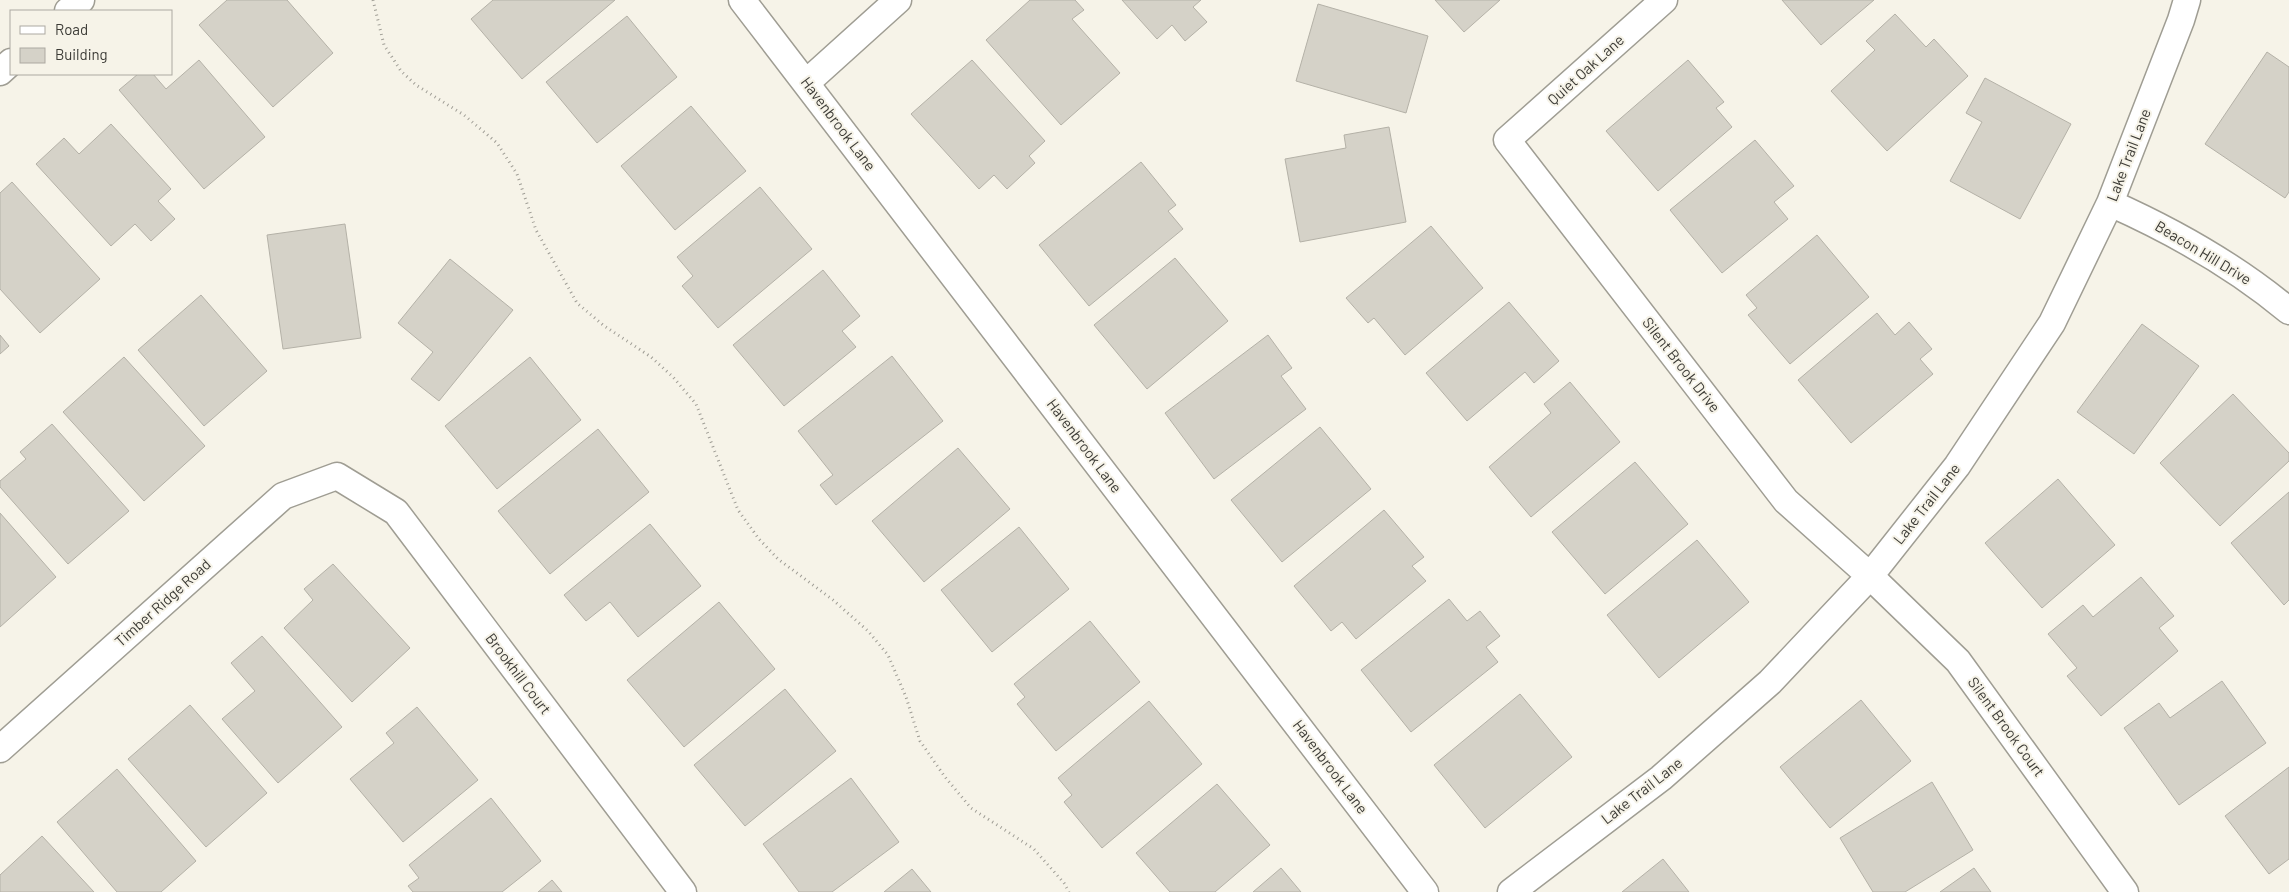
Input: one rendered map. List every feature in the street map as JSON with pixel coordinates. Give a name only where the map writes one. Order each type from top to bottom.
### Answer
[{"type":"street","points":[[69,10],[80,0]]},
{"type":"street","name":"Havenbrook Lane","points":[[742,0],[1425,892]]},
{"type":"street","points":[[806,83],[898,0]]},
{"type":"street","name":"Quiet Oak Lane","points":[[1507,140],[1664,0]]},
{"type":"street","name":"Lake Trail Lane","points":[[1511,892],[1661,778],[1770,682],[1870,576],[1957,466],[2052,323],[2110,203],[2187,0]]},
{"type":"street","points":[[0,72],[10,63]]},
{"type":"street","name":"Silent Brook Drive","points":[[1507,140],[1786,501],[1870,576]]},
{"type":"street","name":"Beacon Hill Drive","points":[[2110,203],[2157,224],[2213,256],[2289,311]]},
{"type":"street","name":"Timber Ridge Road","points":[[0,749],[283,496],[337,476]]},
{"type":"street","name":"Brookhill Court","points":[[337,476],[396,512],[682,892]]},
{"type":"street","name":"Silent Brook Court","points":[[1870,576],[1958,661],[2125,892]]},
{"type":"path","points":[[373,0],[384,45],[401,71],[416,85],[464,114],[497,143],[517,174],[536,230],[577,303],[603,325],[651,358],[673,377],[696,404],[738,510],[759,539],[778,559],[834,600],[868,630],[888,655],[906,697],[920,741],[945,778],[971,808],[1034,849],[1064,883],[1069,892]]},
{"type":"building","points":[[227,0],[287,0],[333,53],[273,107],[199,25]]},
{"type":"building","points":[[493,0],[615,0],[522,79],[471,19]]},
{"type":"building","points":[[1030,0],[1075,0],[1084,10],[1072,19],[1120,73],[1061,125],[986,40]]},
{"type":"building","points":[[1122,0],[1201,0],[1193,7],[1207,22],[1185,41],[1172,25],[1157,39]]},
{"type":"building","points":[[1435,0],[1500,0],[1464,32]]},
{"type":"building","points":[[1782,0],[1874,0],[1821,45]]},
{"type":"building","points":[[1318,4],[1428,36],[1406,113],[1296,81]]},
{"type":"building","points":[[1895,14],[1926,47],[1934,39],[1968,76],[1887,151],[1831,91],[1875,50],[1866,41]]},
{"type":"building","points":[[627,16],[677,77],[597,143],[546,82]]},
{"type":"building","points":[[2267,52],[2289,67],[2289,192],[2285,198],[2205,144]]},
{"type":"building","points":[[199,60],[265,137],[204,189],[119,90],[137,75],[154,75],[166,89]]},
{"type":"building","points":[[972,60],[1045,141],[1029,156],[1035,163],[1007,189],[994,175],[979,189],[911,114]]},
{"type":"building","points":[[1688,60],[1724,102],[1716,108],[1732,127],[1658,191],[1606,131]]},
{"type":"building","points":[[1985,78],[2071,124],[2020,219],[1950,181],[1982,122],[1966,113]]},
{"type":"building","points":[[691,106],[746,171],[675,230],[621,166]]},
{"type":"building","points":[[111,124],[171,189],[158,201],[175,219],[151,241],[135,224],[111,246],[36,164],[64,138],[79,154]]},
{"type":"building","points":[[1389,127],[1406,222],[1300,242],[1285,159],[1346,148],[1344,135]]},
{"type":"building","points":[[1755,140],[1794,186],[1774,202],[1788,219],[1722,273],[1670,210]]},
{"type":"building","points":[[1141,162],[1176,205],[1168,211],[1183,229],[1089,306],[1039,245]]},
{"type":"building","points":[[12,182],[100,279],[40,333],[0,289],[0,193]]},
{"type":"building","points":[[760,187],[812,249],[718,328],[682,286],[693,276],[677,257]]},
{"type":"building","points":[[345,224],[361,338],[283,349],[267,235]]},
{"type":"building","points":[[1431,226],[1483,288],[1405,355],[1374,318],[1368,323],[1346,298]]},
{"type":"building","points":[[1817,235],[1869,297],[1790,364],[1748,315],[1757,308],[1746,295]]},
{"type":"building","points":[[1175,258],[1228,321],[1147,389],[1094,325]]},
{"type":"building","points":[[450,259],[513,310],[439,401],[411,379],[433,352],[398,323]]},
{"type":"building","points":[[823,270],[860,316],[842,331],[856,347],[784,406],[733,345]]},
{"type":"building","points":[[201,295],[267,371],[204,426],[138,350]]},
{"type":"building","points":[[1509,302],[1559,361],[1534,383],[1525,372],[1467,421],[1426,373]]},
{"type":"building","points":[[1877,313],[1895,335],[1909,322],[1932,349],[1920,359],[1933,374],[1851,443],[1798,380]]},
{"type":"building","points":[[2142,324],[2199,366],[2134,454],[2077,412]]},
{"type":"building","points":[[0,335],[9,346],[0,354]]},
{"type":"building","points":[[1268,335],[1292,368],[1281,376],[1306,409],[1214,479],[1165,413]]},
{"type":"building","points":[[892,356],[943,421],[836,505],[820,485],[833,475],[798,431]]},
{"type":"building","points":[[124,357],[205,446],[144,501],[63,412]]},
{"type":"building","points":[[530,357],[581,420],[497,489],[445,426]]},
{"type":"building","points":[[1570,382],[1620,442],[1531,517],[1489,467],[1551,413],[1544,404]]},
{"type":"building","points":[[2233,394],[2289,453],[2289,461],[2220,526],[2160,463]]},
{"type":"building","points":[[52,424],[129,511],[68,564],[0,487],[0,481],[26,459],[20,452]]},
{"type":"building","points":[[1320,427],[1371,489],[1282,562],[1231,500]]},
{"type":"building","points":[[598,429],[649,492],[550,574],[498,511]]},
{"type":"building","points":[[958,448],[1010,509],[924,582],[872,521]]},
{"type":"building","points":[[1635,462],[1688,524],[1605,594],[1552,532]]},
{"type":"building","points":[[2058,479],[2115,545],[2042,608],[1985,543]]},
{"type":"building","points":[[2289,492],[2289,600],[2284,605],[2231,543]]},
{"type":"building","points":[[1384,510],[1424,557],[1412,566],[1426,581],[1356,639],[1342,622],[1331,631],[1294,586]]},
{"type":"building","points":[[0,513],[56,577],[0,627]]},
{"type":"building","points":[[650,524],[701,586],[638,637],[610,602],[586,621],[564,595]]},
{"type":"building","points":[[1019,527],[1069,589],[992,652],[941,590]]},
{"type":"building","points":[[1697,540],[1749,602],[1659,678],[1607,615]]},
{"type":"building","points":[[333,564],[410,648],[352,702],[284,628],[313,600],[304,589]]},
{"type":"building","points":[[2141,577],[2174,616],[2159,628],[2178,651],[2101,716],[2067,676],[2077,668],[2048,634],[2083,605],[2093,617]]},
{"type":"building","points":[[1449,599],[1467,621],[1480,611],[1500,636],[1486,647],[1498,662],[1411,732],[1361,670]]},
{"type":"building","points":[[719,602],[775,669],[684,747],[627,680]]},
{"type":"building","points":[[1090,621],[1140,682],[1056,751],[1017,704],[1025,697],[1014,684]]},
{"type":"building","points":[[262,636],[342,727],[278,783],[222,719],[255,691],[231,663]]},
{"type":"building","points":[[2222,681],[2266,743],[2179,805],[2124,728],[2159,703],[2170,718]]},
{"type":"building","points":[[785,689],[836,751],[745,826],[694,765]]},
{"type":"building","points":[[1520,694],[1572,757],[1485,828],[1434,765]]},
{"type":"building","points":[[1861,700],[1911,761],[1830,828],[1780,767]]},
{"type":"building","points":[[1149,701],[1202,764],[1102,848],[1064,802],[1072,795],[1058,778]]},
{"type":"building","points":[[190,705],[267,793],[206,847],[128,759]]},
{"type":"building","points":[[417,707],[478,780],[403,842],[350,779],[394,743],[386,733]]},
{"type":"building","points":[[2289,767],[2289,859],[2269,874],[2225,816]]},
{"type":"building","points":[[117,769],[196,861],[161,892],[117,892],[57,822]]},
{"type":"building","points":[[851,778],[899,842],[832,892],[799,892],[763,844]]},
{"type":"building","points":[[1932,782],[1973,850],[1905,892],[1873,892],[1840,838]]},
{"type":"building","points":[[1217,784],[1270,845],[1215,892],[1170,892],[1136,853]]},
{"type":"building","points":[[491,798],[541,861],[502,892],[413,892],[408,886],[419,878],[409,865]]},
{"type":"building","points":[[42,836],[94,892],[0,892],[0,875]]},
{"type":"building","points":[[1663,859],[1689,892],[1622,892]]},
{"type":"building","points":[[1281,868],[1301,892],[1253,892]]},
{"type":"building","points":[[1974,868],[1991,892],[1940,892]]},
{"type":"building","points":[[912,869],[931,892],[884,892]]},
{"type":"building","points":[[552,880],[562,892],[538,892]]}]
